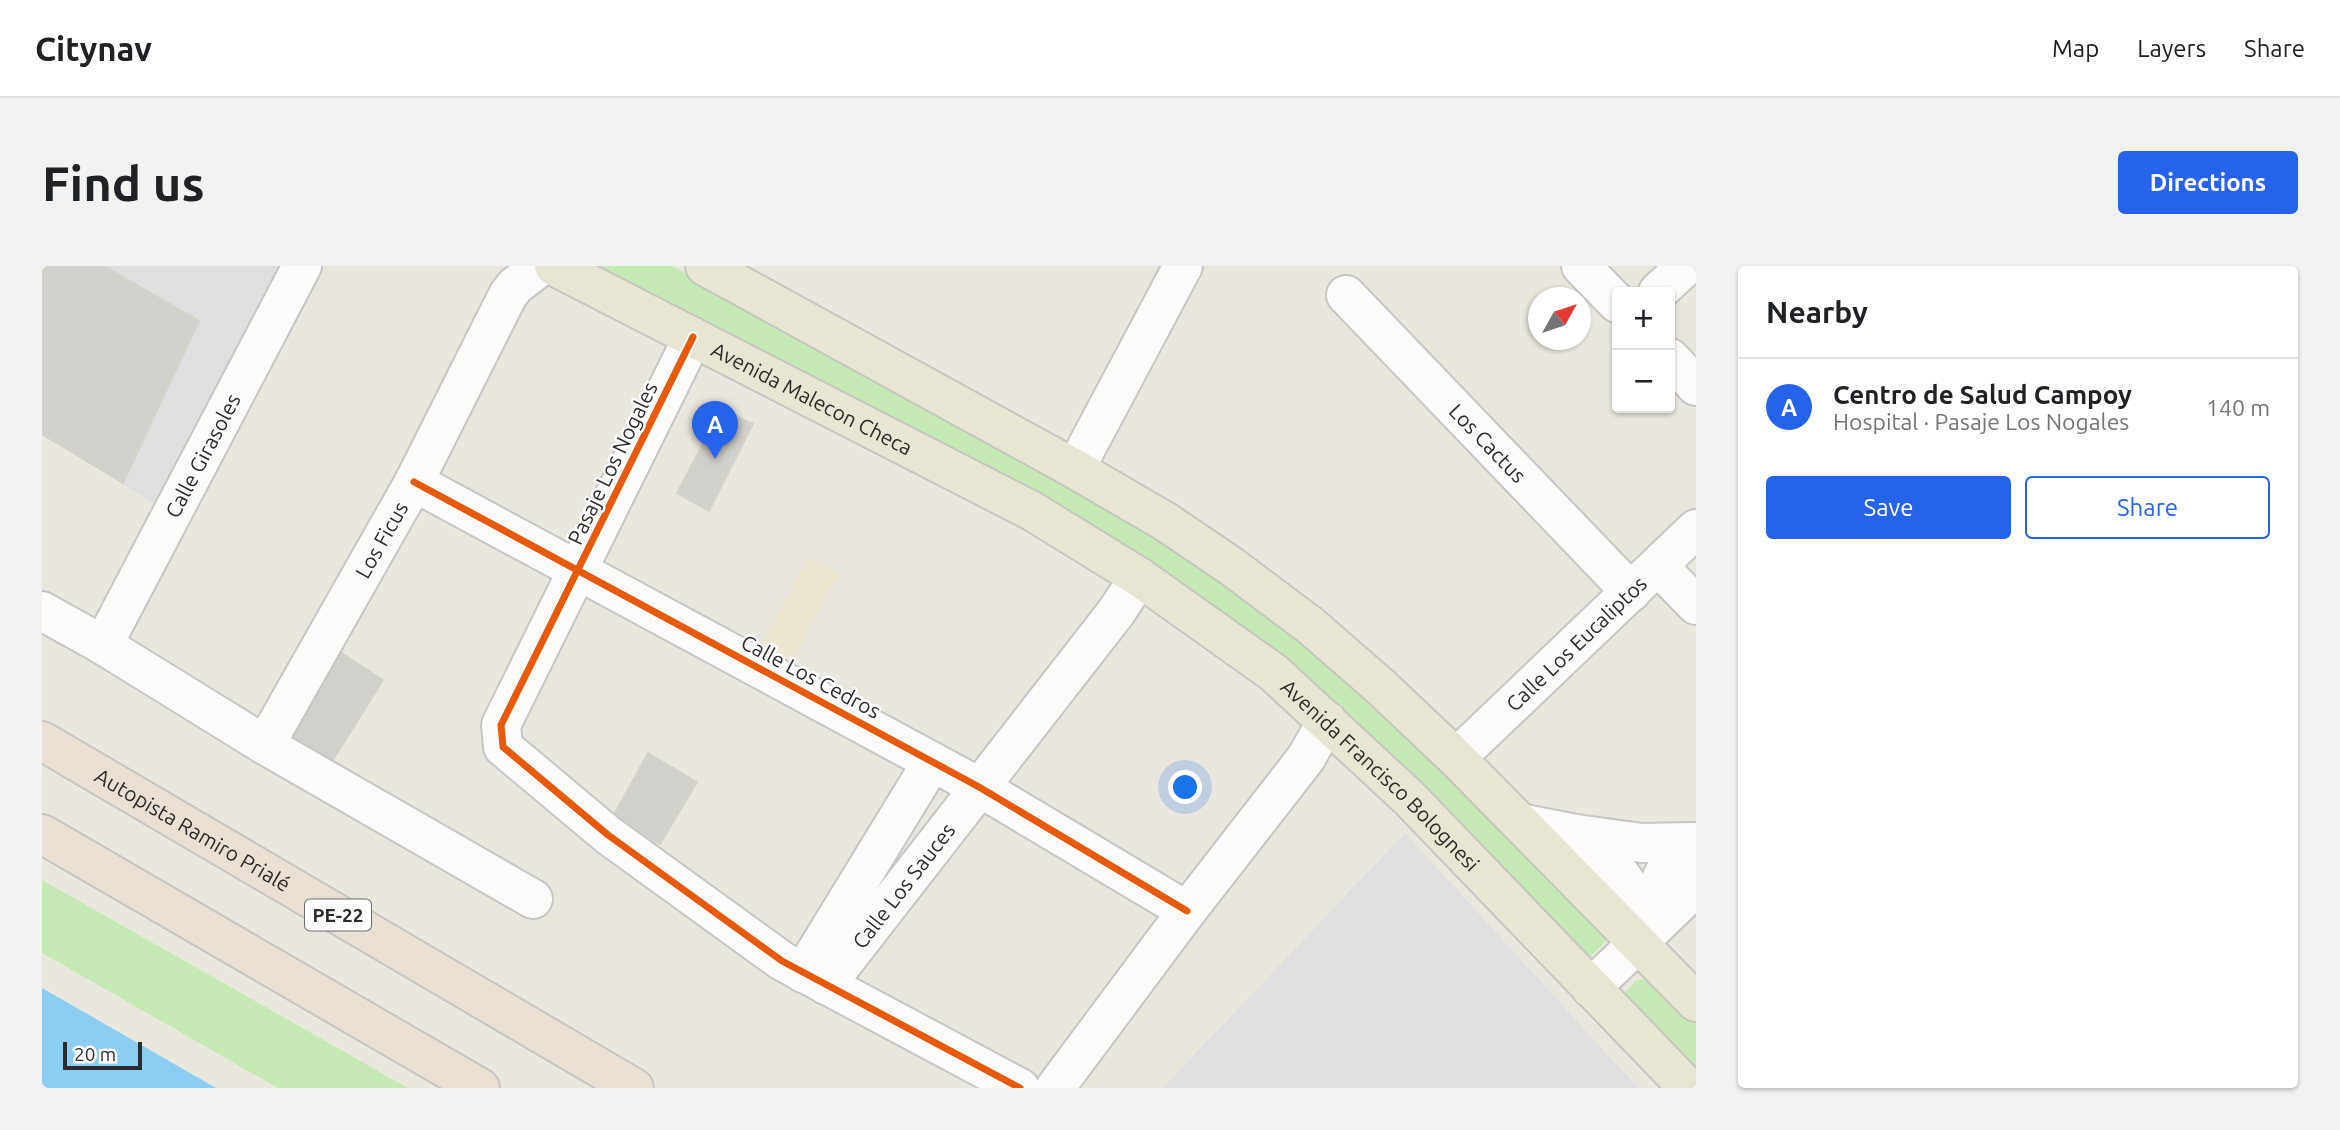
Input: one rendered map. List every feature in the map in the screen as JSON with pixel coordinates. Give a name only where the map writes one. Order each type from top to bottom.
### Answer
[{"type":"highway","name":"Autopista Ramiro Prialé","points":[[42,741],[634,1088]]},
{"type":"highway","points":[[42,834],[480,1088]]},
{"type":"main road","name":"Avenida Malecon Checa","points":[[554,266],[1032,511]]},
{"type":"main road","points":[[729,271],[1075,468],[1188,537],[1311,626],[1381,687],[1520,823],[1648,926],[1696,1002]]},
{"type":"main road","name":"Avenida Francisco Bolognesi","points":[[1032,511],[1139,577],[1274,673],[1409,798],[1688,1088]]},
{"type":"street","name":"Calle Girasoles","points":[[103,645],[302,266]]},
{"type":"street","name":"Los Ficus","points":[[265,745],[414,482],[508,295],[515,286],[541,266]]},
{"type":"street","points":[[1075,468],[1183,266]]},
{"type":"street","points":[[1581,266],[1612,298]]},
{"type":"street","points":[[1663,287],[1686,266]]},
{"type":"street","name":"Los Cactus","points":[[1346,295],[1644,579],[1696,605]]},
{"type":"street","name":"Pasaje Los Nogales","points":[[693,337],[501,725],[503,747],[608,835],[782,961],[815,979]]},
{"type":"street","points":[[1675,363],[1696,386]]},
{"type":"street","name":"Calle Los Cedros","points":[[414,482],[979,787],[1186,911]]},
{"type":"street","name":"Calle Los Eucaliptos","points":[[1456,758],[1696,529]]},
{"type":"street","name":"Calle Los Sauces","points":[[815,979],[979,787],[1117,611],[1139,577]]},
{"type":"street","points":[[42,611],[103,645],[265,745],[533,899]]},
{"type":"street","points":[[1055,1088],[1186,911],[1306,758],[1327,721]]},
{"type":"street","points":[[932,762],[815,979],[1020,1088]]},
{"type":"street","points":[[1520,823],[1642,843],[1696,843]]},
{"type":"street","points":[[1576,834],[1620,874],[1648,926]]},
{"type":"street","points":[[1648,926],[1668,865],[1696,843]]},
{"type":"street","points":[[1591,988],[1648,926],[1696,887]]},
{"type":"shaded area","points":[[42,266],[289,266],[164,510],[42,434]]},
{"type":"shaded area","points":[[808,557],[839,573],[792,660],[762,644]]},
{"type":"shaded area","points":[[1405,833],[1638,1088],[1163,1088]]},
{"type":"green space","points":[[602,266],[672,266],[1071,477],[1303,637],[1609,926],[1607,940],[1591,956],[1573,952],[1323,701],[597,274]]},
{"type":"green space","points":[[42,880],[408,1088],[278,1088],[42,953]]},
{"type":"green space","points":[[1656,978],[1696,1019],[1696,1084],[1620,997],[1637,980]]},
{"type":"water","points":[[42,988],[216,1088],[42,1088]]},
{"type":"building","points":[[42,266],[104,266],[199,321],[123,483],[42,434]]},
{"type":"building","points":[[721,409],[753,424],[709,511],[677,493]]},
{"type":"building","points":[[340,652],[383,680],[331,763],[288,744]]},
{"type":"building","points":[[648,753],[697,782],[660,844],[611,820]]},
{"type":"cycle path","points":[[693,337],[501,725],[503,747],[608,835],[782,961],[1020,1088]]},
{"type":"cycle path","points":[[414,482],[979,787],[1187,911]]},
{"type":"place","name":"Centro de Salud Campoy","points":[[715,459]]}]
